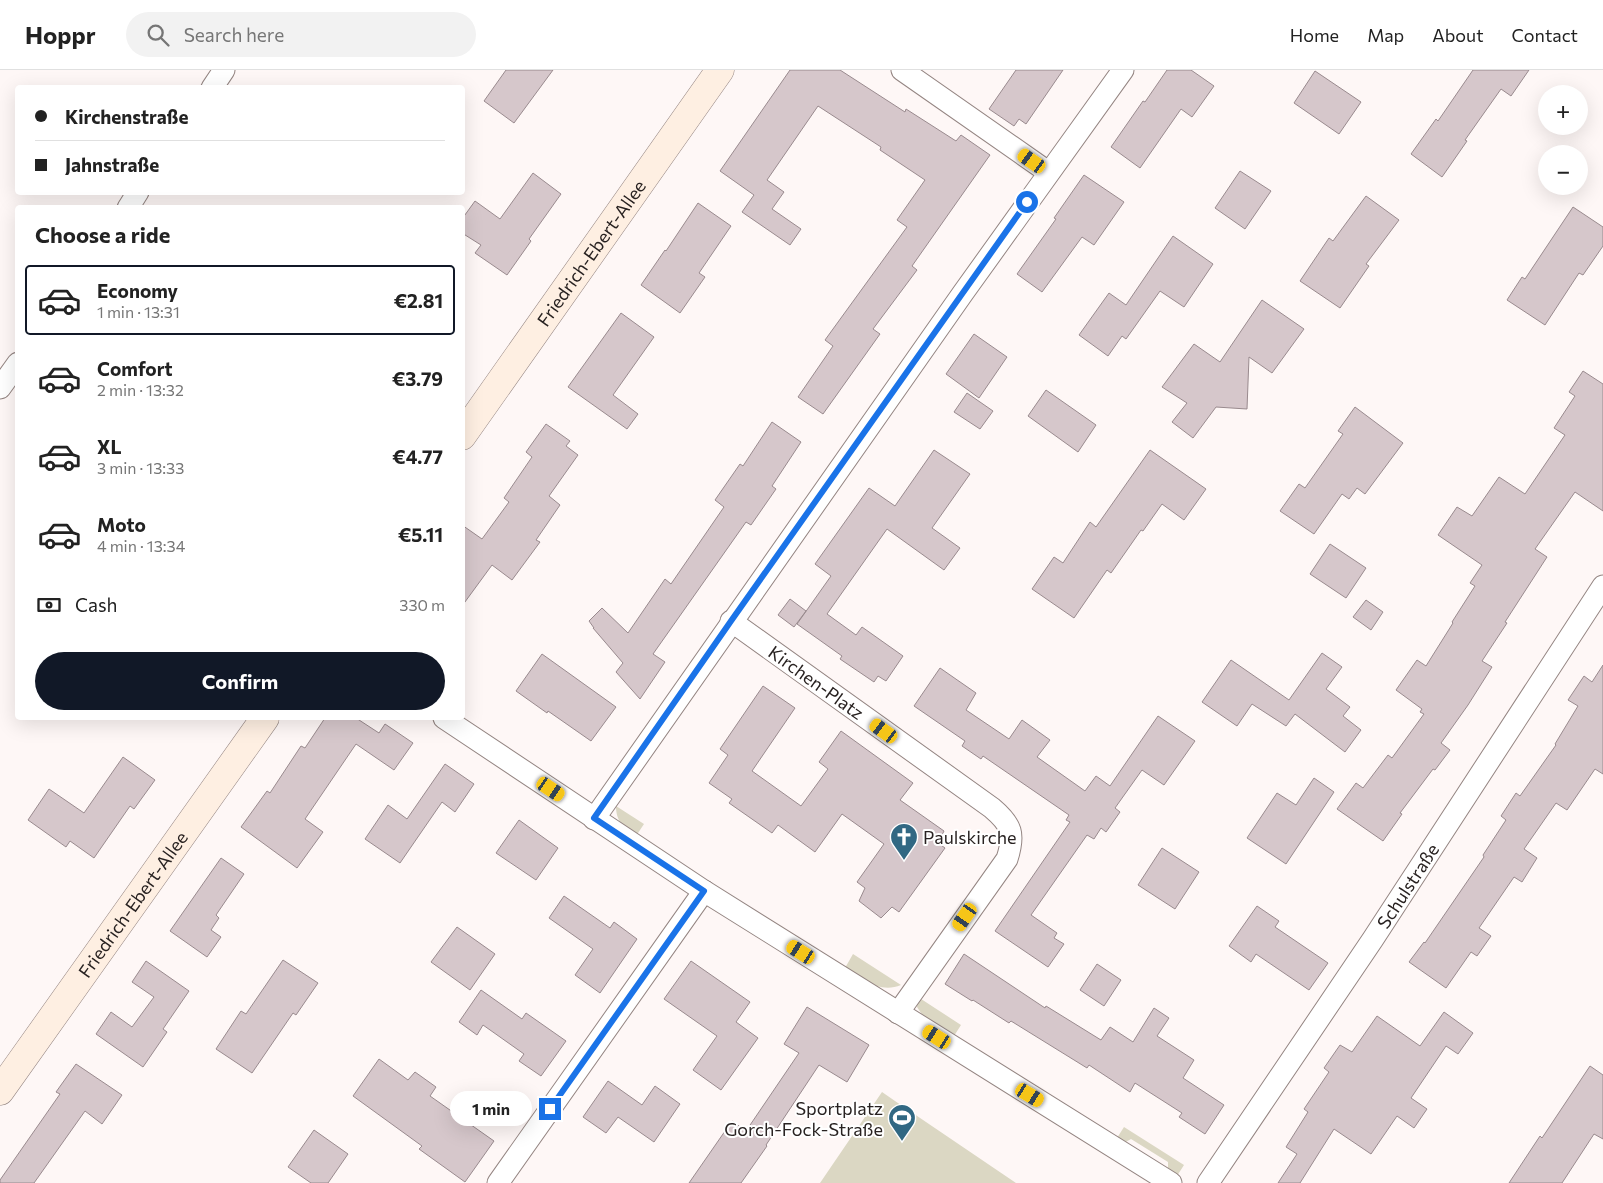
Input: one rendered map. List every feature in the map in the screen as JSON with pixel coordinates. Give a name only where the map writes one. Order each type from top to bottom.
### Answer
[{"type":"street","points":[[214,85],[224,70]]},
{"type":"street","points":[[902,70],[1048,172]]},
{"type":"street","points":[[594,818],[731,621],[1122,70]]},
{"type":"street","name":"Friedrich-Ebert-Allee","points":[[465,432],[714,72]]},
{"type":"street","points":[[0,388],[15,367]]},
{"type":"street","name":"Schulstraße","points":[[1208,1183],[1373,939],[1603,586]]},
{"type":"street","name":"Kirchen-Platz","points":[[731,621],[992,808],[1004,818],[1011,831],[1011,845],[1006,859],[898,1013]]},
{"type":"street","name":"Friedrich-Ebert-Allee","points":[[0,1092],[264,720]]},
{"type":"street","points":[[447,720],[704,891],[1078,1124],[1161,1180]]},
{"type":"street","points":[[498,1183],[704,891]]},
{"type":"shaded area","points":[[616,806],[644,824],[634,839],[619,820]]},
{"type":"shaded area","points":[[853,954],[901,985],[886,988],[858,977],[845,968]]},
{"type":"shaded area","points":[[918,997],[961,1025],[954,1036],[923,1016],[917,1007]]},
{"type":"shaded area","name":"Sportplatz Gorch-Fock-Straße","points":[[882,1092],[895,1101],[1016,1183],[820,1183]]},
{"type":"shaded area","points":[[1124,1127],[1184,1165],[1177,1176],[1168,1170],[1168,1162],[1131,1139],[1124,1143],[1117,1138]]},
{"type":"building","points":[[506,70],[553,70],[514,123],[484,101]]},
{"type":"building","points":[[790,70],[840,70],[905,112],[906,109],[956,141],[961,135],[990,155],[912,266],[917,270],[873,329],[880,334],[823,414],[798,397],[833,346],[825,340],[907,227],[897,220],[925,180],[880,150],[881,147],[818,106],[767,180],[784,192],[772,209],[801,229],[790,245],[742,212],[754,195],[720,171]]},
{"type":"building","points":[[1016,70],[1063,70],[1026,124],[1019,119],[1014,126],[989,109]]},
{"type":"building","points":[[1167,70],[1191,70],[1214,86],[1192,117],[1181,109],[1140,168],[1111,147]]},
{"type":"building","points":[[1473,70],[1529,70],[1511,96],[1501,89],[1465,140],[1467,141],[1442,177],[1411,154],[1436,119],[1438,121]]},
{"type":"building","points":[[1315,71],[1361,102],[1339,134],[1294,103]]},
{"type":"building","points":[[1240,171],[1271,191],[1245,229],[1215,208]]},
{"type":"building","points":[[533,173],[561,194],[529,239],[531,241],[507,275],[475,253],[481,245],[465,235],[465,215],[475,201],[500,219]]},
{"type":"building","points":[[1084,175],[1124,202],[1094,245],[1082,237],[1042,292],[1017,274]]},
{"type":"building","points":[[1366,196],[1399,220],[1366,264],[1369,266],[1340,308],[1300,281],[1329,238],[1333,241]]},
{"type":"building","points":[[698,203],[731,226],[699,273],[705,277],[680,313],[641,285]]},
{"type":"building","points":[[1573,207],[1603,227],[1603,246],[1583,275],[1579,273],[1545,325],[1507,300],[1522,277],[1525,279]]},
{"type":"building","points":[[1173,236],[1213,264],[1184,307],[1160,291],[1126,339],[1122,336],[1108,356],[1079,335],[1109,293],[1126,305]]},
{"type":"building","points":[[1262,300],[1304,329],[1272,373],[1249,357],[1247,409],[1216,407],[1193,438],[1172,422],[1187,403],[1162,387],[1194,344],[1220,362]]},
{"type":"building","points":[[621,313],[654,337],[613,395],[638,414],[627,429],[568,387]]},
{"type":"building","points":[[974,334],[1007,357],[979,398],[946,374]]},
{"type":"building","points":[[1583,371],[1603,384],[1603,511],[1575,492],[1535,549],[1547,557],[1482,661],[1492,667],[1441,743],[1450,750],[1435,770],[1433,769],[1400,813],[1402,814],[1383,841],[1337,809],[1356,783],[1363,788],[1388,755],[1392,758],[1424,714],[1420,712],[1422,709],[1396,690],[1417,660],[1426,666],[1475,586],[1470,583],[1482,565],[1438,535],[1457,507],[1472,516],[1499,477],[1525,494],[1565,435],[1554,428],[1575,396],[1569,392]]},
{"type":"building","points":[[1046,390],[1096,425],[1078,452],[1028,416]]},
{"type":"building","points":[[967,393],[993,411],[980,429],[954,412]]},
{"type":"building","points":[[1355,407],[1403,443],[1365,494],[1357,488],[1349,499],[1342,494],[1314,534],[1280,511],[1299,484],[1305,488],[1343,434],[1338,431]]},
{"type":"building","points":[[772,422],[801,442],[772,486],[776,489],[751,525],[746,522],[653,654],[665,662],[640,699],[616,672],[623,663],[589,621],[602,608],[628,633],[665,579],[671,584],[724,507],[715,500],[740,464],[743,466]]},
{"type":"building","points":[[546,424],[570,441],[566,446],[578,455],[549,496],[560,505],[536,540],[540,542],[512,580],[492,565],[465,602],[465,527],[482,539],[509,502],[504,498],[532,457],[526,452]]},
{"type":"building","points":[[934,450],[970,474],[932,528],[960,548],[944,570],[887,529],[827,614],[856,635],[862,627],[903,656],[886,681],[878,676],[874,682],[840,659],[842,656],[797,624],[831,576],[815,564],[869,488],[895,506]]},
{"type":"building","points":[[1150,450],[1206,489],[1184,520],[1162,504],[1111,573],[1107,570],[1074,618],[1032,589],[1054,557],[1063,563],[1090,522],[1096,527]]},
{"type":"building","points":[[1330,544],[1366,568],[1346,598],[1310,574]]},
{"type":"building","points":[[790,599],[806,611],[794,627],[778,615]]},
{"type":"building","points":[[1366,600],[1383,612],[1371,630],[1353,617]]},
{"type":"building","points":[[1322,653],[1342,667],[1326,689],[1350,707],[1343,716],[1361,730],[1345,752],[1295,714],[1286,726],[1252,704],[1237,726],[1202,702],[1231,660],[1289,700]]},
{"type":"building","points":[[542,654],[616,707],[591,741],[516,691]]},
{"type":"building","points":[[1603,665],[1603,774],[1595,769],[1567,810],[1556,803],[1524,849],[1537,858],[1522,882],[1514,877],[1479,928],[1491,936],[1477,956],[1471,952],[1446,988],[1409,962],[1425,943],[1484,857],[1483,855],[1506,820],[1501,816],[1516,793],[1520,796],[1556,745],[1578,706],[1568,700],[1584,676],[1592,682]]},
{"type":"building","points":[[940,668],[976,693],[966,710],[1009,739],[1022,720],[1050,740],[1037,757],[1085,791],[1096,776],[1110,786],[1158,716],[1195,741],[1164,785],[1142,770],[1115,808],[1120,812],[1106,832],[1101,828],[1094,839],[1087,835],[1031,915],[1057,933],[1054,938],[1064,944],[1048,967],[995,931],[1070,822],[1066,820],[1069,815],[983,756],[981,759],[962,746],[965,741],[914,706]]},
{"type":"building","points":[[763,686],[795,708],[752,771],[801,806],[828,769],[819,762],[841,731],[913,783],[900,800],[944,831],[938,843],[945,848],[899,912],[892,907],[881,918],[859,901],[865,888],[857,882],[884,844],[842,814],[815,852],[778,825],[772,833],[729,803],[732,799],[709,783],[728,755],[720,749]]},
{"type":"building","points":[[324,720],[359,720],[379,733],[385,724],[413,743],[394,770],[356,744],[305,819],[323,832],[297,868],[241,827],[267,791],[270,793],[301,746],[305,748]]},
{"type":"building","points":[[123,757],[155,780],[134,809],[130,806],[94,858],[70,841],[66,847],[28,820],[49,789],[84,813]]},
{"type":"building","points":[[445,764],[474,784],[455,812],[442,802],[400,863],[365,839],[388,805],[407,819]]},
{"type":"building","points":[[1314,778],[1334,792],[1286,864],[1247,838],[1277,793],[1296,805]]},
{"type":"building","points":[[519,820],[558,848],[536,880],[496,853]]},
{"type":"building","points":[[1162,848],[1199,872],[1175,909],[1138,885]]},
{"type":"building","points":[[221,858],[244,874],[216,915],[219,918],[211,930],[221,937],[207,957],[170,931]]},
{"type":"building","points":[[564,896],[610,928],[614,922],[637,939],[600,993],[575,975],[593,949],[549,918]]},
{"type":"building","points":[[1257,906],[1279,921],[1275,927],[1328,963],[1309,990],[1256,954],[1251,962],[1229,946]]},
{"type":"building","points":[[457,927],[495,954],[470,990],[431,962]]},
{"type":"building","points":[[964,954],[1045,1008],[1046,1006],[1101,1040],[1110,1027],[1133,1042],[1154,1008],[1169,1018],[1157,1036],[1194,1060],[1183,1078],[1224,1105],[1205,1134],[1179,1117],[1182,1113],[1135,1083],[1130,1092],[1089,1065],[1087,1068],[1011,1021],[1009,1023],[945,984]]},
{"type":"building","points":[[283,960],[318,983],[296,1015],[293,1013],[252,1073],[216,1049],[241,1011],[246,1014]]},
{"type":"building","points":[[146,961],[189,991],[163,1029],[167,1032],[143,1067],[96,1034],[111,1012],[132,1027],[154,997],[132,982]]},
{"type":"building","points":[[691,961],[750,1002],[736,1022],[758,1038],[721,1090],[693,1070],[717,1036],[664,999]]},
{"type":"building","points":[[1097,964],[1121,980],[1104,1006],[1080,990]]},
{"type":"building","points":[[481,990],[522,1019],[526,1013],[566,1041],[541,1076],[519,1061],[524,1054],[483,1025],[477,1035],[459,1022]]},
{"type":"building","points":[[807,1007],[869,1045],[847,1082],[819,1065],[741,1183],[689,1183],[732,1121],[746,1131],[799,1053],[784,1044]]},
{"type":"building","points":[[1444,1012],[1473,1033],[1458,1054],[1446,1046],[1411,1098],[1427,1109],[1414,1128],[1397,1116],[1371,1154],[1334,1129],[1300,1183],[1278,1183],[1297,1154],[1286,1147],[1308,1112],[1304,1109],[1329,1072],[1324,1068],[1340,1045],[1352,1052],[1377,1016],[1420,1046]]},
{"type":"building","points":[[379,1059],[408,1080],[415,1072],[436,1087],[430,1096],[494,1141],[465,1182],[419,1149],[422,1146],[353,1096]]},
{"type":"building","points":[[76,1064],[122,1095],[102,1124],[85,1111],[34,1183],[0,1183],[0,1180],[60,1094],[56,1092]]},
{"type":"building","points":[[1590,1066],[1603,1075],[1603,1139],[1594,1134],[1562,1183],[1509,1183],[1540,1136],[1542,1138]]},
{"type":"building","points":[[608,1081],[642,1105],[655,1086],[680,1104],[654,1142],[618,1117],[606,1133],[583,1117]]},
{"type":"building","points":[[314,1130],[348,1154],[328,1183],[311,1183],[288,1167]]},
{"type":"place","name":"Paulskirche","points":[[904,861]]},
{"type":"place","name":"Sportplatz Gorch-Fock-Straße","points":[[902,1142]]},
{"type":"route","points":[[550,1109],[704,891],[594,818],[1027,202]]}]
